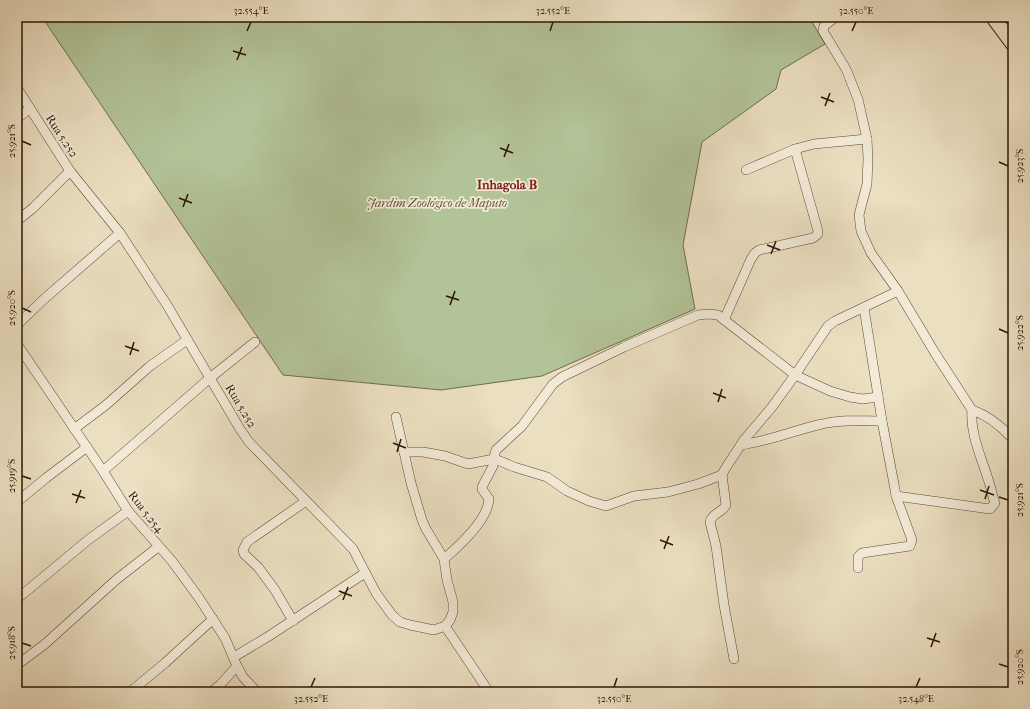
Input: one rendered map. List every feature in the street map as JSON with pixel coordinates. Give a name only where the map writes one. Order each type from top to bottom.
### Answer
[{"type":"main road","points":[[993,17],[1013,44]]},
{"type":"street","points":[[836,17],[824,26],[823,31],[846,68],[858,99],[867,139],[867,184],[859,215],[861,231],[871,253],[898,291],[935,353],[972,410],[971,419],[975,439],[995,503],[990,509],[896,496]]},
{"type":"street","name":"Rua 5.252","points":[[17,88],[70,171],[120,233],[167,305],[249,442],[353,549],[365,573],[382,601],[400,622],[434,630],[445,626]]},
{"type":"street","points":[[17,119],[30,108]]},
{"type":"street","points":[[746,170],[795,148],[814,144],[867,139]]},
{"type":"street","points":[[724,320],[750,260],[755,253],[759,250],[813,238],[818,234],[795,148]]},
{"type":"street","points":[[17,221],[33,208],[70,171]]},
{"type":"street","points":[[17,325],[120,233]]},
{"type":"street","points":[[404,452],[423,452],[445,456],[468,464],[494,459],[547,477],[567,491],[589,501],[606,506],[634,496],[668,492],[698,484],[722,475],[741,444],[772,407],[828,326],[835,321],[898,291]]},
{"type":"street","points":[[858,568],[858,557],[862,553],[910,546],[912,544],[912,540],[896,496],[882,421],[864,308]]},
{"type":"street","points":[[444,559],[459,545],[483,518],[489,499],[482,487],[490,472],[496,450],[522,426],[553,384],[562,377],[624,347],[698,315],[709,314],[718,316],[795,375],[830,391],[863,399],[878,397]]},
{"type":"street","points":[[74,429],[106,405],[150,366],[187,340]]},
{"type":"street","points":[[103,472],[210,378],[255,342]]},
{"type":"street","name":"Rua 5.254","points":[[17,344],[128,511],[184,576],[225,638],[243,677],[257,692]]},
{"type":"street","points":[[972,410],[979,412],[1013,439]]},
{"type":"street","points":[[396,417],[411,483],[422,520],[444,559],[447,580],[453,602],[451,616],[445,626],[489,692]]},
{"type":"street","points":[[741,444],[760,441],[830,422],[882,421]]},
{"type":"street","points":[[17,502],[86,447]]},
{"type":"street","points":[[722,475],[726,505],[724,509],[713,516],[710,522],[716,546],[724,605],[734,659]]},
{"type":"street","points":[[293,621],[275,590],[258,568],[244,554],[243,550],[247,542],[306,501]]},
{"type":"street","points":[[17,598],[88,540],[128,511]]},
{"type":"street","points":[[17,664],[45,644],[117,579],[158,546]]},
{"type":"street","points":[[234,657],[293,621],[365,573]]},
{"type":"street","points":[[130,692],[165,663],[213,619]]},
{"type":"street","points":[[211,692],[220,686],[237,666]]},
{"type":"green space","name":"Jardim Zoológico de Maputo","points":[[42,17],[809,17],[825,44],[781,70],[776,89],[702,142],[683,245],[695,309],[542,376],[441,390],[283,375]]},
{"type":"district","name":"Inhagola B","points":[[507,184]]}]
